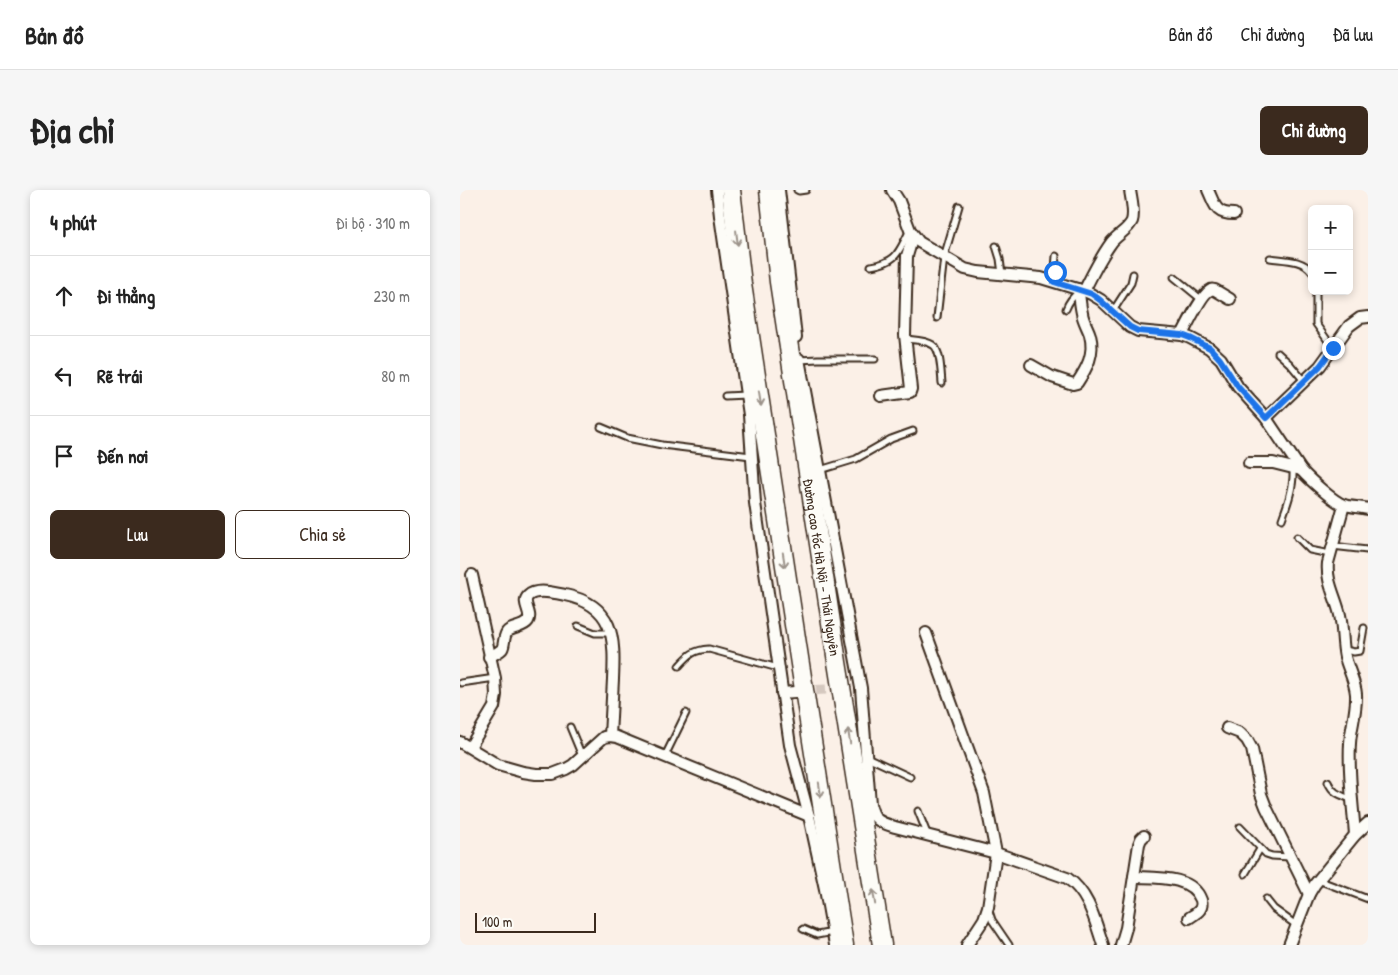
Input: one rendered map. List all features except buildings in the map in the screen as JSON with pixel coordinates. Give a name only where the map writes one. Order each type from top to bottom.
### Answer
[{"type":"highway","points":[[731,190],[745,303],[800,664],[839,938]]},
{"type":"highway","name":"Đường cao tốc Hà Nội - Thái Nguyên","points":[[769,190],[779,282],[882,945]]},
{"type":"street","points":[[717,190],[746,395],[755,503],[790,745],[809,816],[825,889],[839,938],[835,945]]},
{"type":"street","points":[[779,190],[799,360],[820,470],[856,688],[867,757],[870,804],[874,817],[881,822],[996,853],[1067,878],[1076,884],[1086,899],[1094,916],[1103,945]]},
{"type":"street","points":[[892,190],[899,201],[912,233],[919,242],[965,269],[978,272],[1002,271],[1042,278],[1055,277],[1080,291],[1092,294],[1130,327],[1138,331],[1182,335],[1210,348],[1238,387],[1266,418],[1297,470],[1338,502],[1344,505],[1368,509]]},
{"type":"street","points":[[1030,365],[1052,377],[1074,384],[1080,379],[1091,356],[1092,345],[1082,314],[1080,291],[1111,243],[1132,221],[1130,190]]},
{"type":"street","points":[[1208,190],[1218,210],[1224,214],[1234,214]]},
{"type":"street","points":[[881,396],[910,392],[911,390],[905,339],[907,256],[912,233]]},
{"type":"street","points":[[1182,335],[1209,291],[1212,289],[1230,299]]},
{"type":"street","points":[[1266,418],[1320,366],[1349,326],[1360,318],[1368,317]]},
{"type":"street","points":[[1249,464],[1273,464],[1297,470]]},
{"type":"street","points":[[1344,505],[1328,564],[1328,580],[1340,615],[1344,650],[1356,693],[1350,742],[1356,835]]},
{"type":"street","points":[[470,747],[494,707],[496,695],[495,678],[472,575]]},
{"type":"street","points":[[489,657],[500,650],[508,631],[529,620],[526,598],[532,593],[553,592],[577,597],[593,606],[603,615],[612,633],[614,648],[610,736]]},
{"type":"street","points":[[926,633],[984,794],[996,853],[988,907],[984,919],[967,945]]},
{"type":"street","points":[[782,693],[795,692]]},
{"type":"street","points":[[1227,728],[1240,733],[1252,749],[1261,794],[1266,807],[1309,894]]},
{"type":"street","points":[[460,742],[498,765],[523,772],[553,774],[573,765],[604,738],[610,736],[617,737],[809,816]]},
{"type":"street","points":[[1289,945],[1309,894],[1318,880],[1368,823]]},
{"type":"street","points":[[1121,945],[1126,928],[1139,844],[1144,836]]},
{"type":"street","points":[[1134,877],[1184,882],[1192,887],[1200,897],[1202,904],[1199,911],[1189,918]]},
{"type":"lane","points":[[797,190],[806,190]]},
{"type":"lane","points":[[937,318],[944,257],[959,206]]},
{"type":"lane","points":[[871,266],[892,261],[912,233]]},
{"type":"lane","points":[[996,246],[1002,271]]},
{"type":"lane","points":[[1055,277],[1056,256]]},
{"type":"lane","points":[[1270,258],[1300,262],[1308,268]]},
{"type":"lane","points":[[1113,312],[1131,283],[1133,274]]},
{"type":"lane","points":[[1174,277],[1202,300]]},
{"type":"lane","points":[[1066,309],[1068,301],[1080,291]]},
{"type":"lane","points":[[1316,295],[1316,324],[1333,348]]},
{"type":"lane","points":[[905,339],[934,345],[939,356],[942,383]]},
{"type":"lane","points":[[1278,353],[1304,381]]},
{"type":"lane","points":[[799,360],[875,359]]},
{"type":"lane","points":[[725,396],[746,395]]},
{"type":"lane","points":[[601,426],[627,438],[662,445],[752,456]]},
{"type":"lane","points":[[820,470],[856,459],[890,439],[913,430]]},
{"type":"lane","points":[[1282,519],[1293,475],[1297,470]]},
{"type":"lane","points":[[1297,537],[1310,550],[1366,550]]},
{"type":"lane","points":[[578,626],[595,633],[612,633]]},
{"type":"lane","points":[[1344,650],[1360,651],[1364,628]]},
{"type":"lane","points":[[679,666],[690,654],[698,649],[709,649],[778,668]]},
{"type":"lane","points":[[461,683],[495,678]]},
{"type":"lane","points":[[665,757],[686,713]]},
{"type":"lane","points":[[570,727],[582,756]]},
{"type":"lane","points":[[867,757],[910,777]]},
{"type":"lane","points":[[1328,782],[1336,794],[1353,800]]},
{"type":"lane","points":[[918,811],[929,836]]},
{"type":"lane","points":[[1240,827],[1266,854],[1290,857]]},
{"type":"lane","points":[[1244,874],[1260,849]]},
{"type":"lane","points":[[1318,880],[1368,899]]},
{"type":"lane","points":[[1266,899],[1274,910],[1297,925]]},
{"type":"lane","points":[[988,907],[992,920],[1009,945]]},
{"type":"lane","points":[[802,929],[817,935],[839,938]]},
{"type":"tunnel","points":[[801,691],[851,688]]},
{"type":"route","points":[[1055,272],[1054,282],[1092,294],[1130,327],[1138,331],[1182,335],[1210,348],[1220,359],[1238,387],[1266,418],[1320,366],[1333,348]]}]
